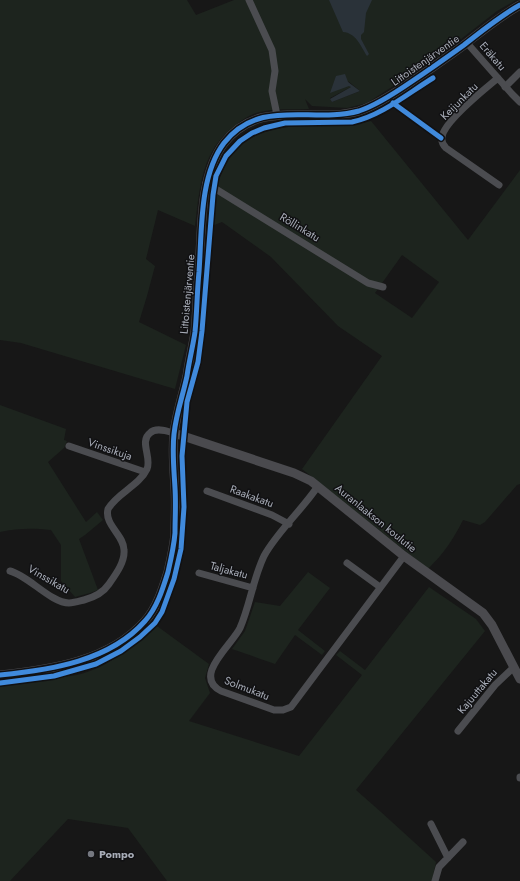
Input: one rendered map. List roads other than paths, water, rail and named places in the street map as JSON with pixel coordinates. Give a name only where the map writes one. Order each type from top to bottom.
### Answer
[{"type":"street","points":[[249,0],[272,50],[275,71],[272,92],[277,115]]},
{"type":"street","name":"Littoistenjärventie","points":[[0,675],[65,665],[97,655],[118,644],[139,627],[149,616],[157,603],[165,582],[174,544],[174,433],[177,412],[186,380],[194,332],[203,199],[209,172],[225,142],[243,126],[257,119],[277,115],[335,115],[368,107],[401,89],[443,61],[492,23],[520,5]]},
{"type":"street","name":"Eräkatu","points":[[467,43],[505,86],[520,72]]},
{"type":"street","name":"Keijunkatu","points":[[498,78],[461,110],[445,129],[441,138],[442,144],[446,148],[498,186]]},
{"type":"street","points":[[505,86],[520,102]]},
{"type":"street","name":"Röllinkatu","points":[[206,183],[368,283],[383,287]]},
{"type":"street","points":[[145,472],[148,463],[145,442],[148,434],[152,431],[159,430],[174,433]]},
{"type":"street","name":"Auranlaakson koulutie","points":[[174,433],[294,473],[311,481],[404,556],[487,617],[520,679]]},
{"type":"street","name":"Vinssikuja","points":[[69,446],[145,472]]},
{"type":"street","name":"Vinssikatu","points":[[10,571],[19,574],[57,599],[65,602],[73,603],[90,599],[100,594],[109,585],[118,570],[124,552],[121,539],[108,518],[108,509],[112,503],[145,472]]},
{"type":"street","name":"Solmukatu","points":[[318,486],[265,556],[239,630],[222,652],[211,673],[211,680],[216,688],[274,710],[280,711],[293,705],[404,556]]},
{"type":"street","name":"Raakakatu","points":[[207,492],[272,515],[289,524]]},
{"type":"street","points":[[347,563],[380,587]]},
{"type":"street","name":"Taljakatu","points":[[199,574],[253,588]]},
{"type":"street","name":"Kajuuttakatu","points":[[458,731],[495,685],[514,667]]},
{"type":"street","points":[[431,824],[448,858]]},
{"type":"street","points":[[435,881],[439,868],[463,842]]},
{"type":"place","name":"Pompo","points":[[91,854]]}]
